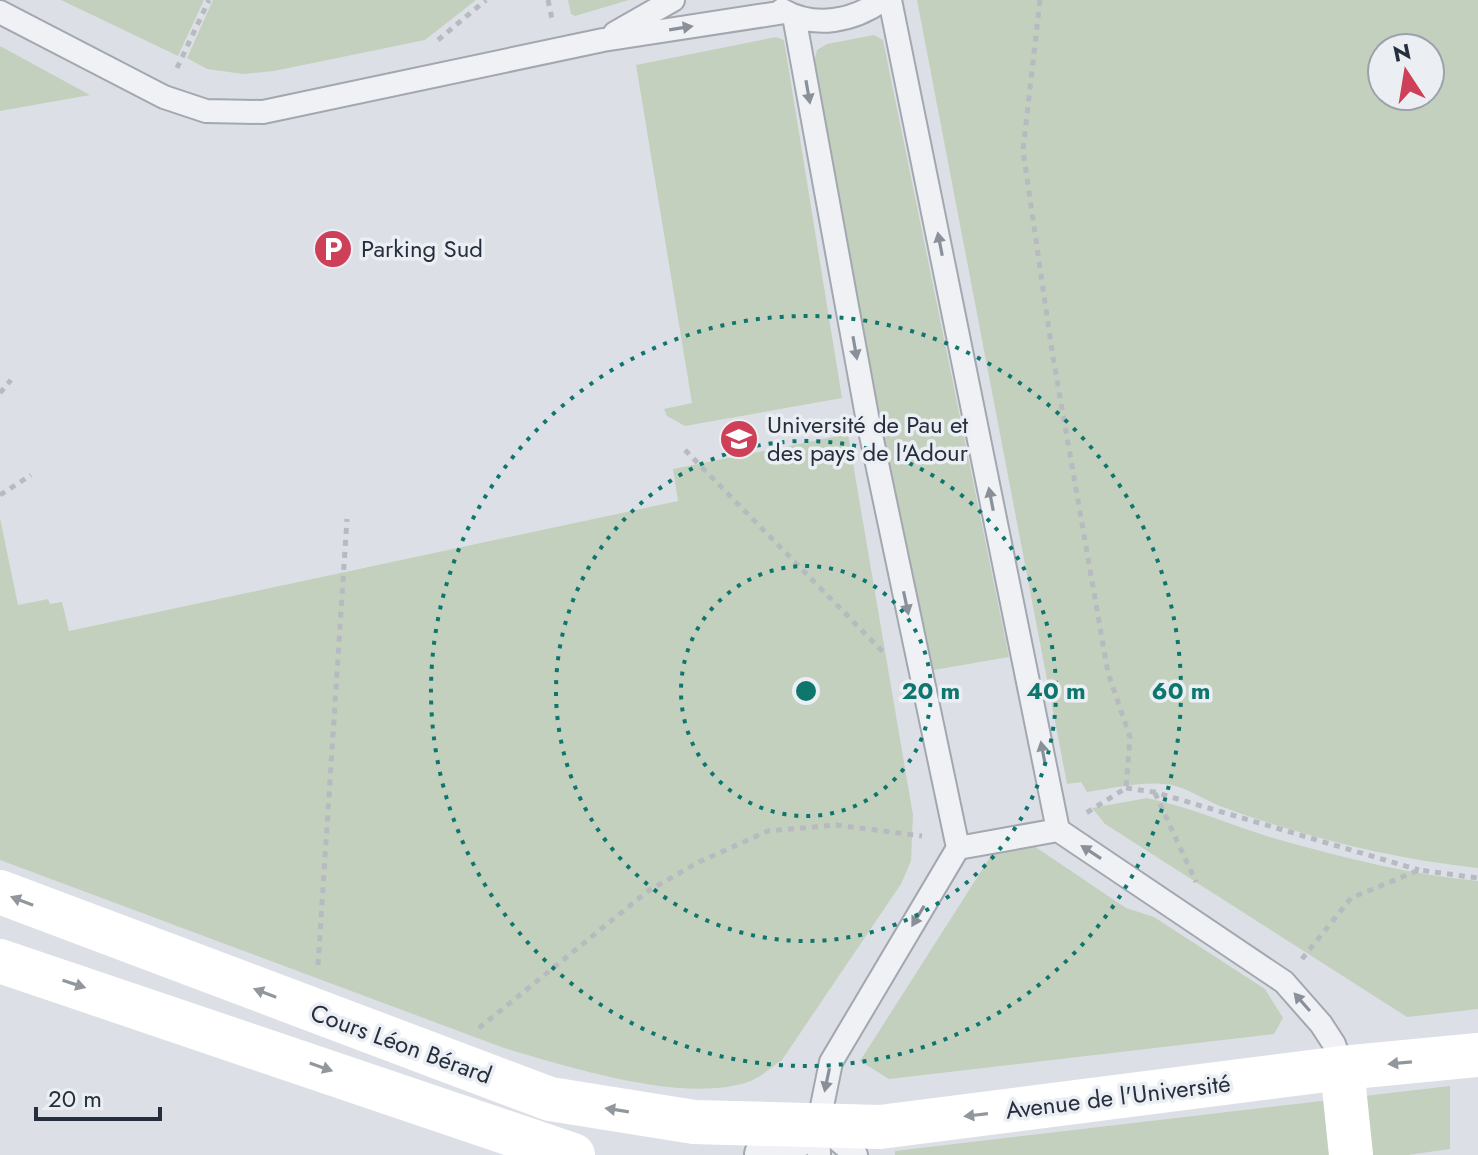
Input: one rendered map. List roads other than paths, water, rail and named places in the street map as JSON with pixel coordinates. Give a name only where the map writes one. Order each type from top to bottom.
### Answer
[{"type":"main road","name":"Cours Léon Bérard","points":[[0,892],[550,1099],[818,1140]]},
{"type":"main road","name":"Cours Léon Bérard","points":[[0,961],[507,1143],[573,1155]]},
{"type":"main road","name":"Avenue de l'Université","points":[[818,1140],[880,1127],[1342,1068],[1478,1055]]},
{"type":"main road","points":[[1342,1068],[1351,1155]]},
{"type":"street","name":"Avenue de l'Université","points":[[767,1155],[774,1144],[818,1140]]},
{"type":"lane","points":[[603,40],[673,0]]},
{"type":"lane","points":[[0,12],[164,97],[206,111],[263,112],[603,40],[782,9],[818,21],[845,20],[883,0]]},
{"type":"lane","points":[[890,0],[1058,830]]},
{"type":"lane","points":[[782,9],[958,848],[831,1062],[818,1140],[856,1155]]},
{"type":"lane","points":[[958,848],[1058,830],[1186,913],[1284,982],[1321,1024],[1334,1044],[1342,1068]]},
{"type":"place","name":"Parking Sud","points":[[333,249]]},
{"type":"place","name":"Université de Pau et des pays de l'Adour","points":[[739,439]]}]
